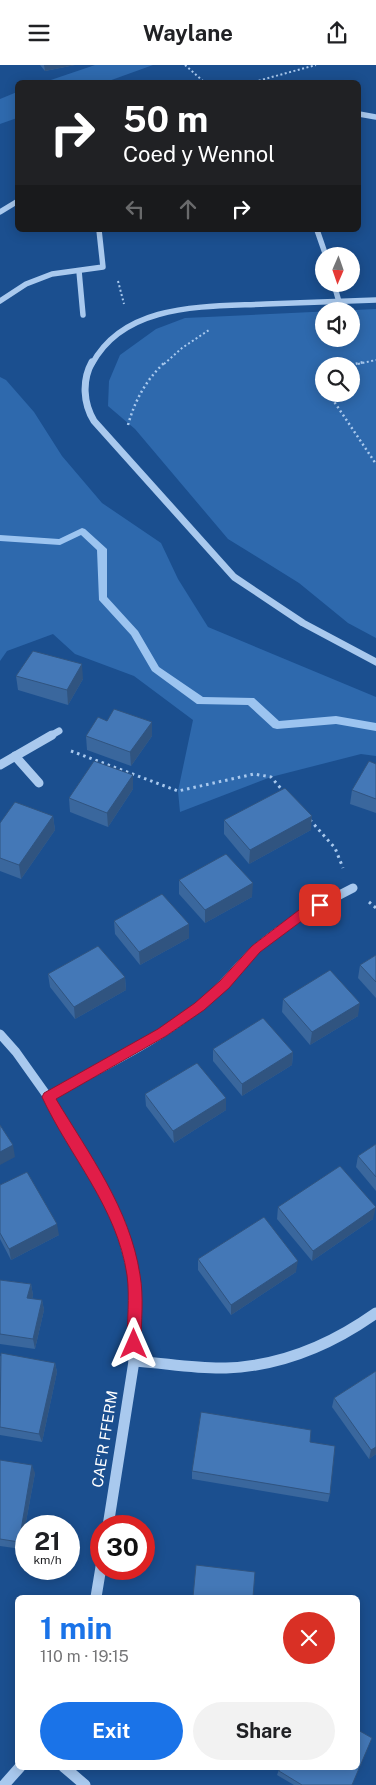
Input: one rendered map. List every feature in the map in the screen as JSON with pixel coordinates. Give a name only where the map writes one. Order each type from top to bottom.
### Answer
[{"type":"street","points":[[361,115],[376,117]]},
{"type":"street","points":[[0,212],[15,203]]},
{"type":"street","points":[[0,301],[26,284],[52,274],[103,267],[99,232]]},
{"type":"street","points":[[318,232],[323,247]]},
{"type":"street","points":[[78,271],[83,315]]},
{"type":"street","points":[[337,293],[339,301]]},
{"type":"street","points":[[376,300],[200,307],[173,311],[140,321],[106,342],[92,358],[86,374],[84,395],[91,416],[128,460],[234,577],[258,595],[346,647],[376,662]]},
{"type":"street","points":[[0,765],[59,731]]},
{"type":"street","points":[[16,756],[39,783]]},
{"type":"street","points":[[48,1097],[162,1033],[200,1006],[224,985],[256,949],[303,913],[352,888]]},
{"type":"street","name":"CAE'R FFERM","points":[[0,1034],[16,1052],[48,1097],[104,1190],[120,1224],[134,1275],[134,1361],[110,1515]]},
{"type":"street","points":[[134,1361],[226,1368],[272,1362],[314,1350],[354,1329],[376,1313]]},
{"type":"street","points":[[96,1595],[99,1580]]},
{"type":"street","points":[[4,1785],[17,1770]]},
{"type":"street","points":[[68,1770],[85,1785]]},
{"type":"path","points":[[185,65],[202,80]]},
{"type":"path","points":[[261,80],[316,65]]},
{"type":"path","points":[[103,267],[118,279],[125,307],[140,321]]},
{"type":"path","points":[[128,460],[127,431],[131,410],[141,389],[172,355],[214,327]]},
{"type":"path","points":[[360,363],[376,360]]},
{"type":"path","points":[[334,402],[376,464]]},
{"type":"path","points":[[43,740],[178,791],[254,774],[271,777],[290,799]]},
{"type":"path","points":[[309,820],[335,848],[352,888]]},
{"type":"shaded area","points":[[95,65],[153,65],[112,80],[51,80]]},
{"type":"shaded area","points":[[15,93],[15,119],[0,124],[0,99]]},
{"type":"shaded area","points":[[376,309],[376,638],[348,623],[299,583],[228,539],[135,429],[108,406],[109,381],[120,355],[156,329],[185,318],[315,311],[315,347],[360,347],[360,310]]},
{"type":"shaded area","points":[[0,377],[6,380],[34,412],[62,456],[102,503],[161,543],[178,579],[208,627],[376,697],[376,756],[361,754],[271,777],[180,812],[178,791],[193,720],[134,676],[75,654],[53,634],[7,651],[0,661]]},
{"type":"building","points":[[33,651],[82,664],[67,690],[16,676]]},
{"type":"building","points":[[114,709],[152,722],[130,752],[86,736],[98,717],[107,721]]},
{"type":"building","points":[[94,761],[133,775],[107,813],[69,798]]},
{"type":"building","points":[[369,761],[376,764],[376,799],[352,790]]},
{"type":"building","points":[[285,788],[312,816],[250,850],[224,820]]},
{"type":"building","points":[[15,802],[53,816],[19,865],[0,858],[0,823]]},
{"type":"building","points":[[226,854],[253,883],[205,910],[179,880]]},
{"type":"building","points":[[162,894],[189,924],[139,952],[114,921]]},
{"type":"building","points":[[98,946],[125,977],[74,1007],[48,974]]},
{"type":"building","points":[[376,955],[376,982],[360,965]]},
{"type":"building","points":[[330,970],[360,1003],[312,1032],[283,999]]},
{"type":"building","points":[[263,1018],[293,1052],[242,1084],[213,1049]]},
{"type":"building","points":[[197,1063],[226,1098],[173,1131],[145,1094]]},
{"type":"building","points":[[0,1125],[13,1145],[0,1152]]},
{"type":"building","points":[[376,1144],[376,1177],[358,1156]]},
{"type":"building","points":[[340,1166],[376,1207],[313,1251],[278,1207]]},
{"type":"building","points":[[27,1172],[57,1224],[9,1249],[0,1233],[0,1185]]},
{"type":"building","points":[[264,1217],[298,1261],[231,1305],[198,1259]]},
{"type":"building","points":[[0,1280],[31,1284],[27,1298],[42,1300],[33,1339],[0,1334]]},
{"type":"building","points":[[1,1353],[55,1363],[39,1434],[0,1427]]},
{"type":"building","points":[[376,1371],[376,1447],[371,1450],[334,1398]]},
{"type":"building","points":[[201,1412],[311,1430],[310,1442],[335,1446],[330,1494],[192,1471]]},
{"type":"building","points":[[0,1460],[32,1465],[24,1515],[15,1515],[15,1541],[0,1539]]},
{"type":"building","points":[[196,1565],[255,1572],[253,1595],[193,1595]]},
{"type":"building","points":[[360,1731],[372,1738],[360,1766]]},
{"type":"building","points":[[358,1770],[352,1785],[302,1785],[279,1771]]},
{"type":"waterway","points":[[0,538],[60,542],[82,531],[102,549],[102,598],[135,633],[155,669],[201,701],[250,701],[277,725],[336,720],[376,727]]},
{"type":"route","points":[[134,1344],[134,1275],[120,1224],[104,1190],[48,1097],[162,1033],[200,1006],[224,985],[256,949],[303,913],[320,905]]}]
